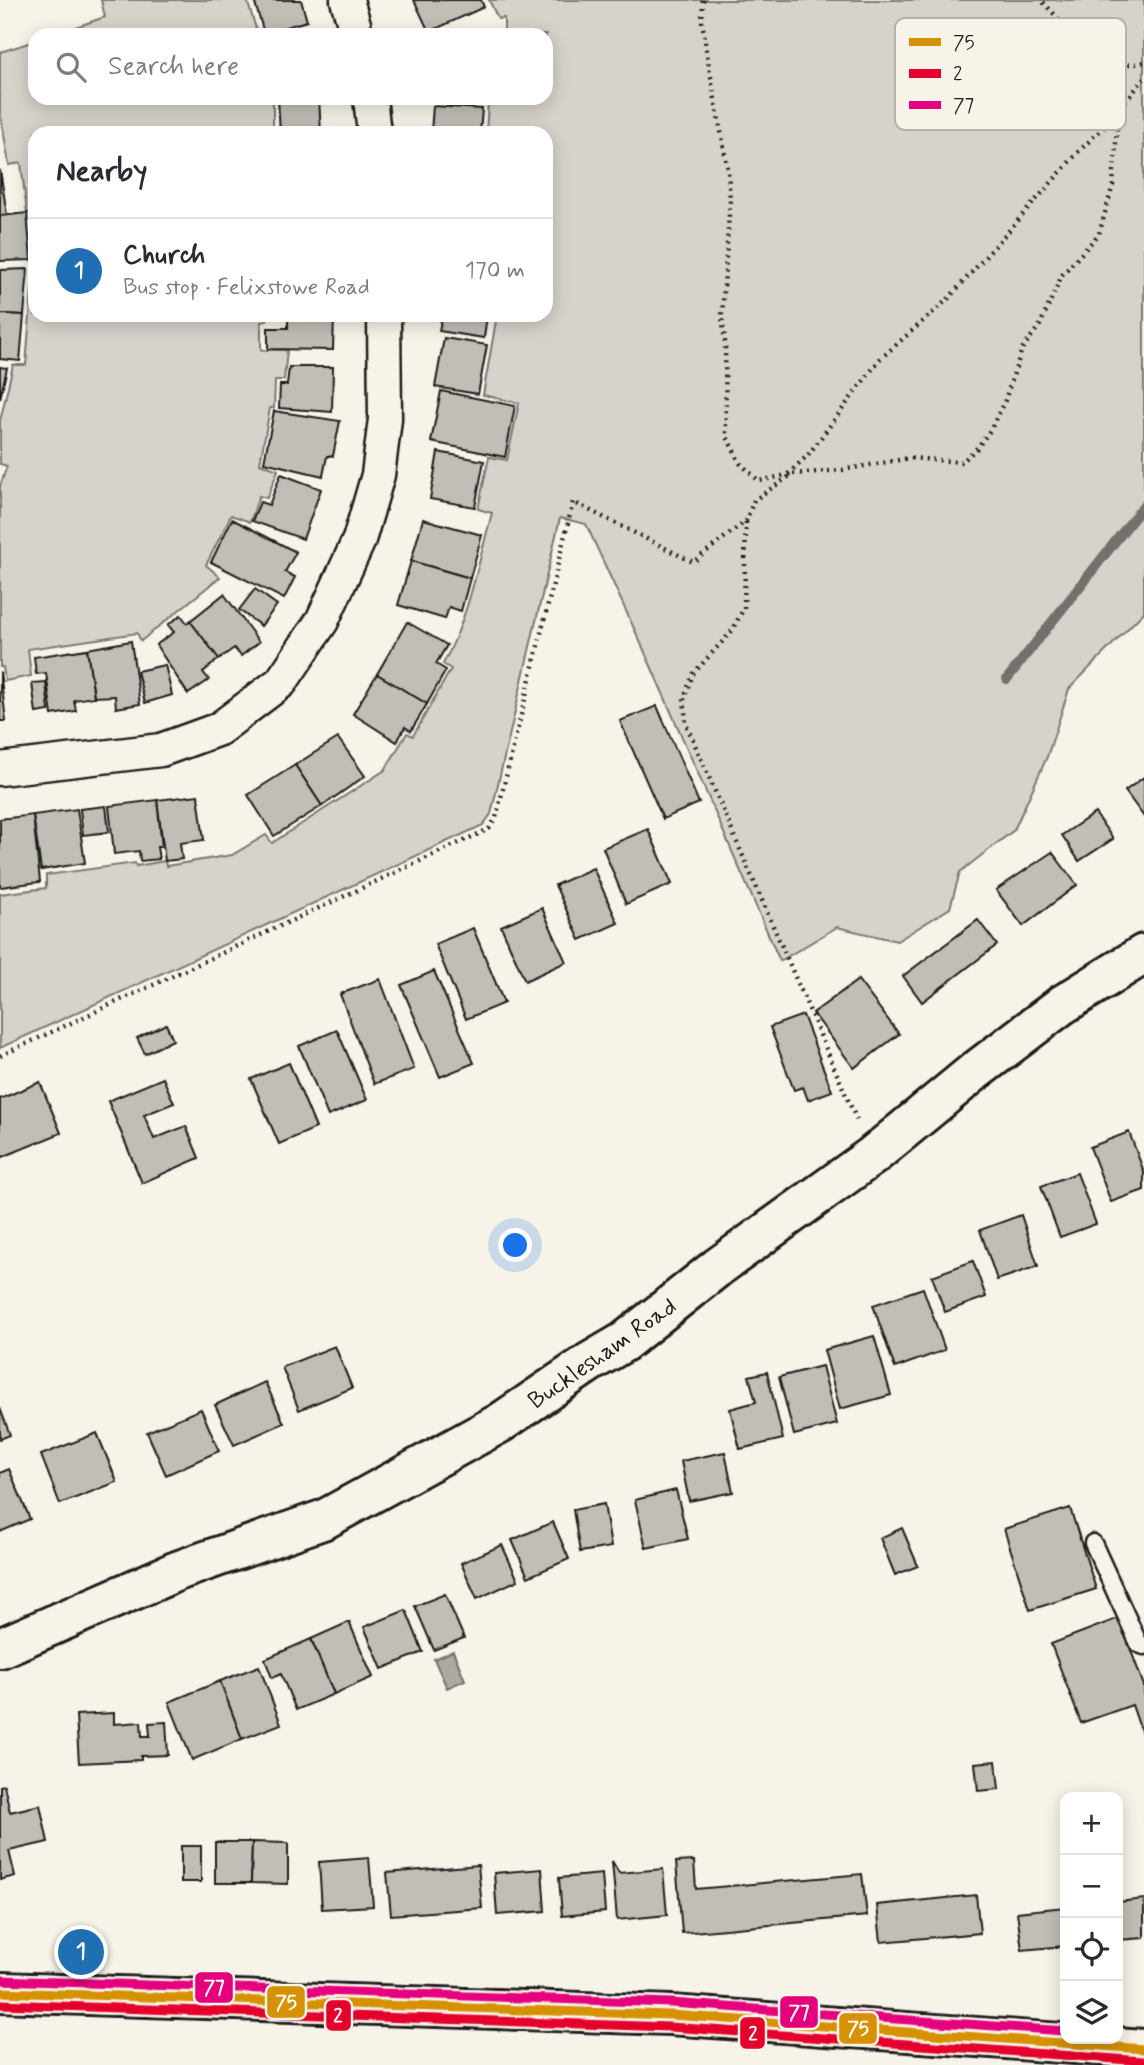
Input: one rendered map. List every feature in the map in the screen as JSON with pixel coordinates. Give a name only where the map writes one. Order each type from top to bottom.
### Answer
[{"type":"street","points":[[347,0],[355,28]]},
{"type":"street","points":[[371,105],[373,126]]},
{"type":"street","points":[[0,769],[161,750],[219,729],[281,682],[322,621],[359,540],[374,488],[385,419],[384,322]]},
{"type":"street","name":"Bucklesham Road","points":[[0,1648],[177,1571],[324,1519],[500,1423],[624,1342],[718,1267],[872,1156],[974,1072],[1062,1005],[1144,954]]},
{"type":"street","points":[[0,1992],[696,2017],[1144,2049]]},
{"type":"lane","points":[[1093,1543],[1139,1644],[1144,1646]]},
{"type":"path","points":[[703,0],[702,21],[708,61],[729,170],[722,316],[726,435],[740,463],[759,481],[790,474],[842,470],[910,458],[962,463],[991,429],[1006,400],[1021,349],[1040,325],[1062,275],[1099,234],[1113,185],[1117,130]]},
{"type":"path","points":[[1041,0],[1057,18]]},
{"type":"path","points":[[1126,64],[1144,62]]},
{"type":"path","points":[[1126,101],[1144,79]]},
{"type":"path","points":[[872,1156],[686,724],[684,698],[693,674],[731,632],[744,608],[746,521],[754,500],[790,474],[808,455],[880,359],[948,299],[1101,130]]},
{"type":"path","points":[[0,1056],[489,829],[496,818],[573,502],[693,562],[746,521]]},
{"type":"shaded area","points":[[101,0],[247,0],[256,28],[73,28],[105,17]]},
{"type":"shaded area","points":[[489,0],[1144,0],[1144,612],[1069,689],[1047,757],[1014,830],[960,872],[950,908],[897,941],[837,927],[780,961],[586,524],[560,518],[491,814],[483,825],[0,1048],[0,894],[46,888],[46,875],[135,863],[136,866],[165,861],[166,866],[232,855],[266,835],[272,843],[385,770],[407,733],[413,736],[451,669],[443,664],[466,610],[492,513],[478,509],[489,457],[507,460],[519,403],[483,395],[496,322],[553,322],[553,126],[486,126],[488,105],[553,105],[553,28],[504,28],[504,18],[498,19]]},
{"type":"shaded area","points":[[28,43],[28,105],[273,105],[273,126],[28,126],[27,213],[21,163],[9,165],[0,110],[0,52]]},
{"type":"shaded area","points":[[29,322],[261,322],[261,350],[287,350],[284,380],[275,380],[274,408],[270,408],[260,463],[278,470],[267,498],[259,496],[250,522],[231,515],[206,565],[220,577],[141,641],[137,633],[28,649],[31,676],[5,681],[3,667],[0,667],[0,486],[7,466],[0,464],[0,421],[13,365],[26,365]]},
{"type":"shaded area","points":[[453,1651],[465,1680],[447,1688],[434,1659]]},
{"type":"building","points":[[254,0],[301,0],[307,21],[282,28],[262,28]]},
{"type":"building","points":[[414,0],[481,0],[484,7],[438,28],[427,28]]},
{"type":"building","points":[[278,105],[319,105],[321,126],[280,126]]},
{"type":"building","points":[[433,106],[482,109],[481,126],[432,126]]},
{"type":"building","points":[[0,170],[7,215],[0,216]]},
{"type":"building","points":[[27,213],[28,260],[0,261],[0,216]]},
{"type":"building","points":[[28,269],[24,315],[0,314],[0,270]]},
{"type":"building","points":[[0,314],[24,315],[20,361],[0,359]]},
{"type":"building","points":[[288,322],[334,322],[333,350],[268,349],[268,328],[288,328]]},
{"type":"building","points":[[441,322],[486,322],[484,338],[439,331]]},
{"type":"building","points":[[444,338],[487,345],[478,394],[435,387]]},
{"type":"building","points":[[0,367],[7,368],[0,399]]},
{"type":"building","points":[[289,367],[333,367],[332,412],[279,408],[280,385],[287,385]]},
{"type":"building","points":[[441,391],[515,406],[505,457],[431,442]]},
{"type":"building","points":[[274,411],[340,421],[333,456],[327,456],[323,476],[264,462]]},
{"type":"building","points":[[438,452],[484,461],[475,507],[430,499]]},
{"type":"building","points":[[281,474],[321,489],[303,539],[252,521],[260,502],[269,505]]},
{"type":"building","points":[[232,519],[296,552],[285,572],[295,577],[284,599],[211,562]]},
{"type":"building","points":[[423,519],[482,535],[470,578],[411,561]]},
{"type":"building","points":[[411,561],[470,578],[461,611],[449,607],[445,619],[398,605]]},
{"type":"building","points":[[255,589],[277,605],[261,626],[239,610]]},
{"type":"building","points":[[224,594],[259,642],[241,656],[234,648],[219,659],[190,621]]},
{"type":"building","points":[[181,615],[187,623],[190,621],[219,659],[203,672],[209,680],[188,694],[156,645],[174,632],[168,625]]},
{"type":"building","points":[[407,622],[447,645],[436,664],[446,670],[427,704],[377,674]]},
{"type":"building","points":[[131,641],[140,704],[116,708],[115,696],[94,697],[87,649]]},
{"type":"building","points":[[87,649],[94,697],[74,700],[76,711],[52,715],[46,673],[36,674],[34,657]]},
{"type":"building","points":[[165,665],[172,695],[145,703],[137,671]]},
{"type":"building","points":[[0,671],[6,721],[0,721]]},
{"type":"building","points":[[377,674],[427,704],[411,731],[405,727],[397,742],[353,714]]},
{"type":"building","points":[[46,682],[49,711],[36,713],[32,683]]},
{"type":"building","points":[[657,706],[699,803],[663,819],[620,721]]},
{"type":"building","points":[[338,738],[365,776],[322,806],[295,765]]},
{"type":"building","points":[[295,765],[322,806],[274,836],[248,795]]},
{"type":"building","points":[[1144,777],[1144,817],[1125,791]]},
{"type":"building","points":[[198,795],[204,840],[180,843],[182,859],[165,861],[157,800]]},
{"type":"building","points":[[157,800],[162,847],[157,847],[159,859],[140,861],[139,851],[114,854],[109,806]]},
{"type":"building","points":[[106,806],[109,832],[83,835],[80,809]]},
{"type":"building","points":[[77,809],[85,863],[41,870],[33,815]]},
{"type":"building","points":[[1095,813],[1113,839],[1079,861],[1062,835]]},
{"type":"building","points":[[33,815],[40,882],[0,887],[0,819]]},
{"type":"building","points":[[648,829],[672,884],[626,904],[603,848]]},
{"type":"building","points":[[1052,852],[1077,885],[1023,926],[996,890]]},
{"type":"building","points":[[593,868],[618,923],[580,940],[555,885]]},
{"type":"building","points":[[542,908],[566,962],[525,981],[501,926]]},
{"type":"building","points":[[978,920],[997,945],[922,1002],[903,976]]},
{"type":"building","points":[[473,928],[504,1003],[466,1019],[435,944]]},
{"type":"building","points":[[434,971],[474,1063],[440,1077],[401,985]]},
{"type":"building","points":[[380,979],[414,1069],[374,1084],[340,994]]},
{"type":"building","points":[[858,980],[899,1034],[854,1068],[813,1013]]},
{"type":"building","points":[[803,1015],[832,1091],[808,1100],[803,1087],[794,1090],[770,1027]]},
{"type":"building","points":[[166,1024],[173,1040],[145,1054],[137,1038]]},
{"type":"building","points":[[337,1030],[367,1100],[328,1116],[299,1046]]},
{"type":"building","points":[[289,1063],[316,1128],[279,1144],[251,1079]]},
{"type":"building","points":[[163,1078],[174,1103],[144,1115],[154,1139],[186,1126],[199,1158],[142,1183],[108,1101]]},
{"type":"building","points":[[40,1082],[61,1133],[0,1158],[0,1099]]},
{"type":"building","points":[[1129,1132],[1144,1172],[1144,1190],[1111,1202],[1090,1147]]},
{"type":"building","points":[[1077,1173],[1096,1224],[1060,1237],[1041,1186]]},
{"type":"building","points":[[1021,1215],[1038,1266],[997,1280],[980,1230]]},
{"type":"building","points":[[973,1261],[986,1297],[945,1312],[932,1276]]},
{"type":"building","points":[[923,1288],[945,1350],[895,1368],[873,1305]]},
{"type":"building","points":[[874,1336],[891,1395],[840,1409],[824,1350]]},
{"type":"building","points":[[335,1346],[352,1388],[299,1410],[282,1367]]},
{"type":"building","points":[[822,1366],[837,1424],[794,1435],[779,1377]]},
{"type":"building","points":[[767,1372],[783,1439],[740,1449],[730,1409],[756,1402],[749,1376]]},
{"type":"building","points":[[265,1382],[284,1423],[234,1445],[215,1405]]},
{"type":"building","points":[[0,1408],[10,1435],[0,1439]]},
{"type":"building","points":[[201,1409],[219,1451],[166,1475],[147,1432]]},
{"type":"building","points":[[97,1433],[117,1482],[60,1504],[41,1455]]},
{"type":"building","points":[[725,1452],[733,1492],[689,1501],[681,1461]]},
{"type":"building","points":[[9,1469],[30,1519],[0,1532],[0,1473]]},
{"type":"building","points":[[676,1490],[688,1539],[646,1548],[635,1500]]},
{"type":"building","points":[[604,1504],[611,1547],[580,1552],[573,1510]]},
{"type":"building","points":[[1070,1508],[1096,1589],[1030,1610],[1004,1529]]},
{"type":"building","points":[[553,1522],[569,1559],[528,1577],[512,1540]]},
{"type":"building","points":[[902,1528],[918,1566],[895,1575],[880,1538]]},
{"type":"building","points":[[502,1545],[518,1580],[477,1599],[461,1563]]},
{"type":"building","points":[[445,1594],[464,1638],[434,1650],[415,1606]]},
{"type":"building","points":[[406,1610],[423,1652],[382,1669],[364,1627]]},
{"type":"building","points":[[1119,1618],[1144,1686],[1144,1730],[1141,1731],[1132,1705],[1081,1723],[1051,1644]]},
{"type":"building","points":[[349,1622],[373,1677],[334,1694],[311,1639]]},
{"type":"building","points":[[311,1639],[334,1694],[296,1710],[281,1674],[272,1678],[265,1659]]},
{"type":"building","points":[[259,1666],[281,1724],[242,1739],[220,1681]]},
{"type":"building","points":[[220,1681],[242,1739],[192,1760],[169,1702]]},
{"type":"building","points":[[114,1713],[114,1724],[141,1722],[142,1736],[150,1736],[149,1723],[166,1722],[168,1755],[141,1756],[141,1760],[79,1763],[76,1715]]},
{"type":"building","points":[[996,1761],[999,1789],[978,1791],[975,1763]]},
{"type":"building","points":[[4,1785],[10,1812],[40,1805],[48,1842],[9,1851],[15,1876],[0,1880],[0,1786]]},
{"type":"building","points":[[215,1842],[252,1842],[251,1883],[215,1883]]},
{"type":"building","points":[[252,1842],[288,1843],[288,1884],[251,1883]]},
{"type":"building","points":[[181,1846],[201,1846],[201,1882],[181,1882]]},
{"type":"building","points":[[369,1858],[373,1906],[322,1909],[319,1862]]},
{"type":"building","points":[[612,1861],[619,1873],[663,1869],[667,1915],[617,1920]]},
{"type":"building","points":[[694,1861],[696,1889],[862,1874],[867,1916],[682,1933],[676,1862]]},
{"type":"building","points":[[478,1865],[482,1908],[391,1915],[387,1873]]},
{"type":"building","points":[[542,1869],[545,1911],[497,1915],[494,1873]]},
{"type":"building","points":[[602,1874],[605,1912],[562,1916],[559,1878]]},
{"type":"building","points":[[976,1895],[980,1933],[881,1942],[877,1905]]},
{"type":"building","points":[[1144,1899],[1144,1938],[1123,1940],[1123,1901]]},
{"type":"building","points":[[1060,1908],[1060,1946],[1022,1950],[1017,1912]]},
{"type":"waterway","points":[[1007,679],[1144,505]]},
{"type":"transit line","name":"77","points":[[0,1980],[671,2003],[1060,2031]]},
{"type":"transit line","name":"75","points":[[0,1992],[671,2015],[1144,2049]]},
{"type":"transit line","name":"2","points":[[0,2004],[670,2027],[1143,2061]]},
{"type":"place","name":"Church","points":[[81,1952]]}]
